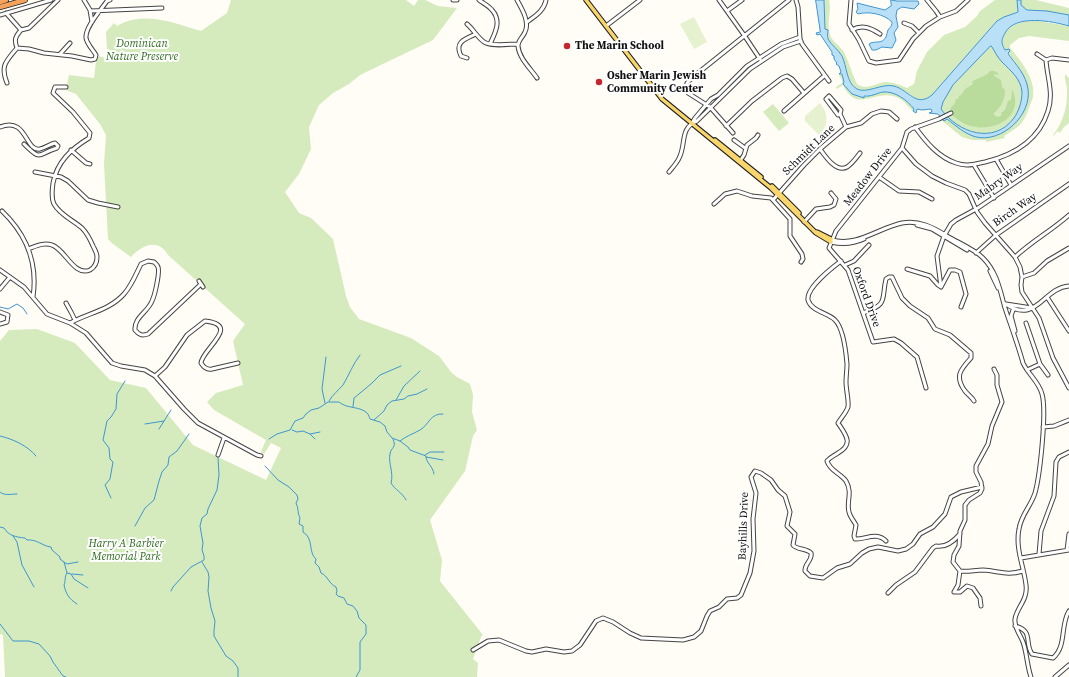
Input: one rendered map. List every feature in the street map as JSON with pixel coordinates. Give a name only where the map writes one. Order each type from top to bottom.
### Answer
[{"type":"highway","points":[[0,2],[6,0]]},
{"type":"highway","points":[[0,7],[25,0]]},
{"type":"main road","points":[[586,0],[662,99],[779,194],[816,233],[832,241]]},
{"type":"street","points":[[0,15],[51,0]]},
{"type":"street","points":[[17,48],[15,42],[16,36],[21,30],[29,28],[58,0]]},
{"type":"street","points":[[84,0],[90,11],[92,22]]},
{"type":"street","points":[[17,48],[91,60],[95,59],[96,55],[86,37],[92,22],[107,1],[110,0]]},
{"type":"street","points":[[479,0],[492,9],[496,16],[498,26],[490,44]]},
{"type":"street","points":[[517,0],[527,22],[526,32],[518,44],[521,55],[537,78]]},
{"type":"street","points":[[527,22],[543,9],[546,0]]},
{"type":"street","points":[[606,26],[640,0]]},
{"type":"street","points":[[719,0],[744,34],[760,60]]},
{"type":"street","points":[[728,11],[742,0]]},
{"type":"street","points":[[733,133],[707,104],[688,93],[686,89],[687,83],[693,76],[744,34],[789,0]]},
{"type":"street","points":[[796,0],[798,7],[800,39],[828,81]]},
{"type":"street","points":[[851,0],[848,22],[869,61],[876,63],[899,60],[919,33],[940,17],[956,11],[968,0]]},
{"type":"street","points":[[926,0],[940,17]]},
{"type":"street","points":[[90,11],[162,8]]},
{"type":"street","points":[[6,13],[21,30]]},
{"type":"street","points":[[466,24],[471,27],[484,42],[490,44],[518,44]]},
{"type":"street","points":[[904,24],[912,26],[919,33]]},
{"type":"street","points":[[852,30],[862,27],[873,29],[880,34]]},
{"type":"street","points":[[467,58],[461,56],[458,50],[459,47],[463,41],[476,34]]},
{"type":"street","points":[[669,172],[678,160],[686,130],[707,104],[742,71],[783,47],[800,39]]},
{"type":"street","points":[[60,54],[70,43]]},
{"type":"street","points":[[7,83],[2,71],[4,64],[17,48]]},
{"type":"street","points":[[951,113],[939,119],[915,127],[927,143],[945,158],[954,163],[965,166],[974,165],[996,159],[1019,149],[1029,142],[1042,125],[1051,96],[1051,87],[1046,60],[1037,54]]},
{"type":"street","points":[[1046,60],[1052,58],[1069,60]]},
{"type":"street","points":[[692,123],[697,121],[760,60]]},
{"type":"street","points":[[726,126],[752,101],[782,78],[787,76],[792,79],[804,93]]},
{"type":"street","points":[[784,111],[824,76]]},
{"type":"street","points":[[28,249],[43,244],[52,245],[58,248],[74,267],[80,270],[90,270],[97,262],[97,254],[89,236],[83,229],[59,210],[54,204],[51,192],[57,167],[71,150],[89,138],[90,133],[73,112],[54,95],[53,90],[56,87],[66,87]]},
{"type":"street","points":[[840,114],[838,115],[826,99],[829,96],[841,110],[840,114],[846,127]]},
{"type":"street","name":"Schmidt Lane","points":[[773,200],[804,164],[846,127],[862,123],[872,114],[881,111],[889,112],[897,119]]},
{"type":"street","points":[[0,127],[12,124],[22,130],[29,142],[36,148],[40,149],[55,143],[58,146],[45,154],[37,156],[24,144]]},
{"type":"street","name":"Meadow Drive","points":[[832,241],[836,231],[902,148],[907,132],[915,127]]},
{"type":"street","points":[[740,161],[744,155],[747,145],[758,135]]},
{"type":"street","points":[[734,140],[745,148]]},
{"type":"street","name":"Mabry Way","points":[[944,235],[951,224],[956,220],[976,210],[1069,146]]},
{"type":"street","points":[[902,148],[916,164],[932,176],[965,190],[969,194],[976,210],[985,223],[1015,257],[1020,267],[1022,292],[1039,318],[1048,345],[1069,388]]},
{"type":"street","points":[[820,149],[838,168],[848,166],[860,153]]},
{"type":"street","points":[[71,150],[86,163],[90,164]]},
{"type":"street","points":[[996,159],[1011,185]]},
{"type":"street","points":[[974,165],[994,198]]},
{"type":"street","points":[[35,172],[64,178],[88,200],[118,207]]},
{"type":"street","points":[[879,177],[899,191],[919,192],[932,199]]},
{"type":"street","name":"Birch Way","points":[[976,254],[996,235],[1069,184]]},
{"type":"street","points":[[714,204],[725,194],[737,190],[752,196],[767,197],[773,200],[790,219],[790,235],[802,254],[803,259],[801,262]]},
{"type":"street","points":[[805,221],[816,209],[834,205],[836,199],[831,193]]},
{"type":"street","points":[[2,210],[14,223],[28,249],[34,269],[33,297]]},
{"type":"street","points":[[1015,257],[1026,246],[1049,232],[1069,215]]},
{"type":"street","points":[[832,241],[844,244],[856,243],[908,224],[932,229],[976,254],[982,259],[1000,292],[1027,370],[1038,385],[1042,394],[1044,407],[1036,489],[1031,503],[1023,515],[1018,530],[1018,540],[1026,591],[1024,602],[1017,614],[1015,626],[1024,643],[1031,677]]},
{"type":"street","points":[[941,287],[937,256],[944,235]]},
{"type":"street","name":"Oxford Drive","points":[[832,241],[829,248],[845,265],[873,342],[894,339],[901,343],[916,357],[919,362],[926,388]]},
{"type":"street","points":[[845,265],[854,261],[868,245]]},
{"type":"street","points":[[1022,277],[1034,274],[1047,261],[1069,248]]},
{"type":"street","points":[[70,322],[105,308],[117,300],[125,293],[141,264],[145,261],[154,262],[158,266],[158,271],[153,300],[136,323],[135,330],[140,335],[148,334],[201,284]]},
{"type":"street","points":[[841,261],[828,270],[818,281],[808,298],[808,301],[814,307],[833,319],[840,326],[847,364],[846,382],[848,406],[838,423],[848,438],[848,443],[845,448],[827,461],[832,469],[845,481],[848,486],[850,499],[848,510],[856,526],[855,539],[879,536],[886,541]]},
{"type":"street","points":[[907,269],[930,276],[941,287]]},
{"type":"street","points":[[0,270],[24,287],[47,314],[70,322],[86,333],[112,363],[145,370],[155,376],[190,416],[204,427],[261,456]]},
{"type":"street","points":[[941,287],[950,270],[960,272],[966,294],[961,307]]},
{"type":"street","points":[[0,289],[10,277]]},
{"type":"street","points":[[863,312],[876,308],[883,301],[886,279],[892,277],[902,298],[910,306],[928,318],[935,329],[950,335],[971,353],[971,358],[961,369],[959,378],[962,387],[974,401]]},
{"type":"street","points":[[1004,304],[1010,308],[1027,310],[1048,297],[1058,288],[1069,286]]},
{"type":"street","points":[[1048,297],[1069,331]]},
{"type":"street","points":[[66,303],[72,312],[74,320]]},
{"type":"street","points":[[1004,304],[1032,308]]},
{"type":"street","points":[[1015,309],[1013,310],[1011,316],[1015,336]]},
{"type":"street","points":[[0,312],[8,316],[9,320],[0,324]]},
{"type":"street","points":[[155,376],[162,370],[187,335],[205,321],[210,321],[218,325],[221,331],[218,338],[202,357],[201,364],[203,367],[212,370],[238,362]]},
{"type":"street","points":[[1026,323],[1040,364],[1048,375]]},
{"type":"street","points":[[1027,370],[1040,364]]},
{"type":"street","points":[[994,369],[997,375],[997,385],[1002,402],[992,426],[988,444],[976,466],[976,472],[980,478],[982,487],[980,493],[969,500],[965,505],[966,520],[960,534],[953,560],[954,565],[960,571],[981,570],[1001,574],[1024,571]]},
{"type":"street","points":[[1065,379],[1069,377]]},
{"type":"street","points":[[1043,427],[1054,426],[1069,420]]},
{"type":"street","points":[[218,455],[224,438]]},
{"type":"street","points":[[1039,554],[1041,531],[1054,496],[1056,462],[1059,457],[1069,452]]},
{"type":"street","name":"Bayhills Drive","points":[[473,650],[488,641],[499,640],[532,652],[546,649],[564,652],[572,651],[580,645],[596,621],[603,618],[641,638],[683,640],[694,638],[701,631],[710,611],[719,607],[727,599],[737,598],[741,595],[750,573],[754,551],[753,519],[756,493],[751,477],[755,471],[771,480],[778,490],[785,496],[790,512],[787,526],[795,534],[793,545],[811,553],[811,559],[806,566],[805,571],[810,576],[820,579],[826,577],[837,568],[850,564],[869,549],[878,547],[899,551],[906,549],[920,534],[933,527],[945,514],[951,497],[961,492],[982,487]]},
{"type":"street","points":[[888,592],[915,572],[932,548],[936,546],[947,546],[960,534]]},
{"type":"street","points":[[1021,558],[1068,550],[1069,534]]},
{"type":"street","points":[[960,571],[958,585],[954,592],[960,592],[967,586],[973,588],[980,598],[981,606]]},
{"type":"street","points":[[1015,626],[1023,628],[1026,632],[1032,654],[1052,658],[1059,651],[1066,616],[1069,611]]},
{"type":"street","points":[[1055,677],[1069,665]]},
{"type":"green space","name":"Harry A Barbier Memorial Park","points":[[231,0],[406,0],[414,6],[418,0],[425,0],[438,6],[457,8],[433,40],[360,75],[349,84],[333,93],[319,105],[309,127],[311,149],[299,174],[285,192],[299,213],[311,218],[333,239],[346,296],[350,307],[359,319],[411,338],[439,356],[451,372],[470,384],[473,395],[472,412],[477,430],[473,436],[465,471],[430,520],[442,560],[440,581],[483,635],[473,659],[478,663],[477,677],[5,677],[3,635],[0,634],[0,341],[9,330],[37,329],[75,343],[110,380],[146,388],[193,445],[266,480],[281,448],[271,443],[264,454],[261,452],[266,440],[214,410],[207,402],[216,393],[243,385],[233,341],[245,324],[168,255],[160,246],[150,245],[140,249],[131,257],[108,239],[104,164],[106,135],[100,124],[76,94],[66,90],[69,75],[94,78],[96,61],[99,56],[108,59],[109,49],[107,49],[106,32],[114,23],[117,26],[127,21],[148,18],[201,31],[227,13]]},
{"type":"green space","points":[[824,0],[829,0],[830,4],[830,35],[844,52],[857,84],[864,87],[885,82],[907,88],[914,84],[917,71],[927,52],[944,35],[965,27],[977,16],[980,11],[995,0],[1017,0],[1018,11],[997,21],[932,95],[922,100],[913,97],[900,88],[889,85],[867,90],[855,87],[849,79],[841,55],[828,38],[828,32],[825,29]]},
{"type":"green space","points":[[1021,0],[1036,0],[1069,8],[1069,15],[1047,11],[1027,10],[1021,5]]},
{"type":"green space","points":[[694,17],[707,42],[694,49],[680,24]]},
{"type":"green space","points":[[1032,20],[1069,26],[1069,41],[1029,36],[1019,38],[1010,45],[1010,48],[1026,70],[1032,83],[1033,97],[1023,121],[1018,127],[1004,136],[1005,138],[986,142],[986,140],[972,140],[962,137],[941,120],[946,120],[934,105],[964,63],[995,41],[1022,72],[1005,50],[1003,37],[1008,29],[1013,26]]},
{"type":"green space","points":[[990,71],[998,73],[998,75],[994,74],[994,76],[1001,80],[1002,87],[1005,90],[1002,103],[994,115],[998,117],[1002,115],[1001,113],[1005,110],[1008,101],[1011,100],[1012,90],[1015,102],[1013,111],[1008,118],[1000,124],[990,127],[969,126],[954,117],[950,110],[956,99],[958,99],[965,89],[973,84],[972,82],[986,75]]},
{"type":"green space","points":[[841,74],[846,86],[854,94],[859,96],[869,96],[891,92],[904,99],[914,109],[913,111],[902,100],[893,96],[886,95],[865,99],[853,98],[843,85],[837,89],[836,87],[842,83],[839,75]]},
{"type":"green space","points":[[1065,74],[1069,78],[1069,123],[1060,133],[1058,131],[1053,136],[1066,108],[1067,90]]},
{"type":"green space","points":[[820,103],[825,111],[827,119],[825,127],[819,135],[805,121],[805,116]]},
{"type":"green space","points":[[773,104],[789,123],[779,131],[763,112]]},
{"type":"water","points":[[816,0],[824,0],[825,29],[828,30],[828,39],[842,56],[849,79],[853,86],[857,89],[865,90],[889,85],[894,86],[921,100],[932,95],[997,21],[1018,12],[1017,0],[1021,0],[1021,5],[1027,10],[1047,11],[1069,15],[1069,26],[1053,22],[1034,20],[1017,23],[1010,27],[1005,33],[1002,40],[1003,45],[1005,50],[1009,49],[1009,55],[1025,79],[1028,89],[1028,99],[1020,117],[1013,125],[996,136],[986,138],[968,134],[947,119],[944,121],[938,114],[929,113],[932,112],[931,109],[917,109],[916,113],[913,111],[914,109],[908,102],[892,93],[883,92],[864,96],[864,98],[852,94],[843,84],[842,74],[839,74],[841,72],[839,66],[836,64],[837,63],[832,55],[832,52],[820,34],[817,35],[816,33],[820,32]],"holes":[[[991,46],[1001,60],[1018,79],[1022,92],[1021,99],[1016,115],[1006,126],[997,131],[976,133],[966,130],[957,124],[941,109],[943,102],[953,85]]]},
{"type":"water","points":[[891,0],[918,1],[919,4],[914,9],[902,7],[897,10],[896,16],[898,27],[894,33],[896,40],[892,48],[882,47],[872,50],[869,44],[882,41],[886,36],[892,22],[885,17],[876,14],[858,14],[856,12],[858,9],[857,3],[885,10],[891,6]]},
{"type":"waterway","points":[[0,307],[8,309],[17,304],[23,308],[27,314]]},
{"type":"waterway","points":[[329,401],[343,385],[360,355]]},
{"type":"waterway","points":[[325,403],[322,389],[326,357]]},
{"type":"waterway","points":[[353,407],[354,398],[380,375],[401,366]]},
{"type":"waterway","points":[[396,400],[404,386],[420,371]]},
{"type":"waterway","points":[[111,498],[105,485],[110,479],[113,462],[110,459],[109,448],[103,440],[107,421],[116,409],[117,394],[125,381]]},
{"type":"waterway","points":[[374,420],[392,401],[404,399],[427,389]]},
{"type":"waterway","points":[[269,439],[277,434],[290,430],[295,421],[303,418],[311,410],[319,408],[328,402],[339,402],[346,406],[364,411],[368,414],[370,419],[380,422],[385,426],[387,432],[392,438],[400,441],[410,450],[426,456],[434,474]]},
{"type":"waterway","points":[[159,429],[171,410]]},
{"type":"waterway","points":[[400,441],[423,428],[435,415],[443,414]]},
{"type":"waterway","points":[[145,424],[164,421]]},
{"type":"waterway","points":[[292,430],[297,432],[303,431],[310,434],[320,432]]},
{"type":"waterway","points":[[135,526],[145,508],[154,500],[162,472],[168,465],[169,457],[177,451],[189,434]]},
{"type":"waterway","points":[[310,434],[315,439]]},
{"type":"waterway","points":[[0,436],[20,443],[36,456]]},
{"type":"waterway","points":[[393,439],[394,446],[390,457],[392,476],[391,483],[406,500]]},
{"type":"waterway","points":[[425,455],[430,452],[444,452]]},
{"type":"waterway","points":[[171,591],[191,567],[204,560],[200,526],[202,518],[207,514],[217,490],[219,475],[218,457]]},
{"type":"waterway","points":[[426,457],[443,460]]},
{"type":"waterway","points":[[265,466],[278,480],[289,487],[297,495],[298,499],[296,503],[300,518],[299,524],[303,526],[303,532],[309,538],[312,553],[316,559],[315,563],[319,567],[321,573],[336,587],[336,594],[344,598],[347,604],[353,606],[357,611],[359,618],[366,625],[366,634],[360,642],[360,670],[356,677]]},
{"type":"waterway","points":[[0,492],[6,494],[17,494]]},
{"type":"waterway","points":[[0,527],[4,528],[13,536],[25,538],[27,540],[51,547],[52,550],[64,562],[67,573],[71,574],[74,579],[88,588]]},
{"type":"waterway","points":[[13,536],[17,542],[22,565],[34,587]]},
{"type":"waterway","points":[[64,562],[67,564],[78,562]]},
{"type":"waterway","points":[[202,562],[208,572],[209,577],[208,591],[215,621],[214,636],[226,656],[233,661],[238,668],[238,677]]},
{"type":"waterway","points":[[67,573],[64,585],[67,594],[77,604]]},
{"type":"waterway","points":[[72,574],[83,575]]},
{"type":"waterway","points":[[0,624],[13,641],[29,641],[39,644],[50,656],[63,676],[66,677]]},
{"type":"place","name":"The Marin School","points":[[567,46]]},
{"type":"place","name":"Osher Marin Jewish Community Center","points":[[599,82]]},
{"type":"park label","name":"Dominican Nature Preserve","points":[[142,50]]}]
